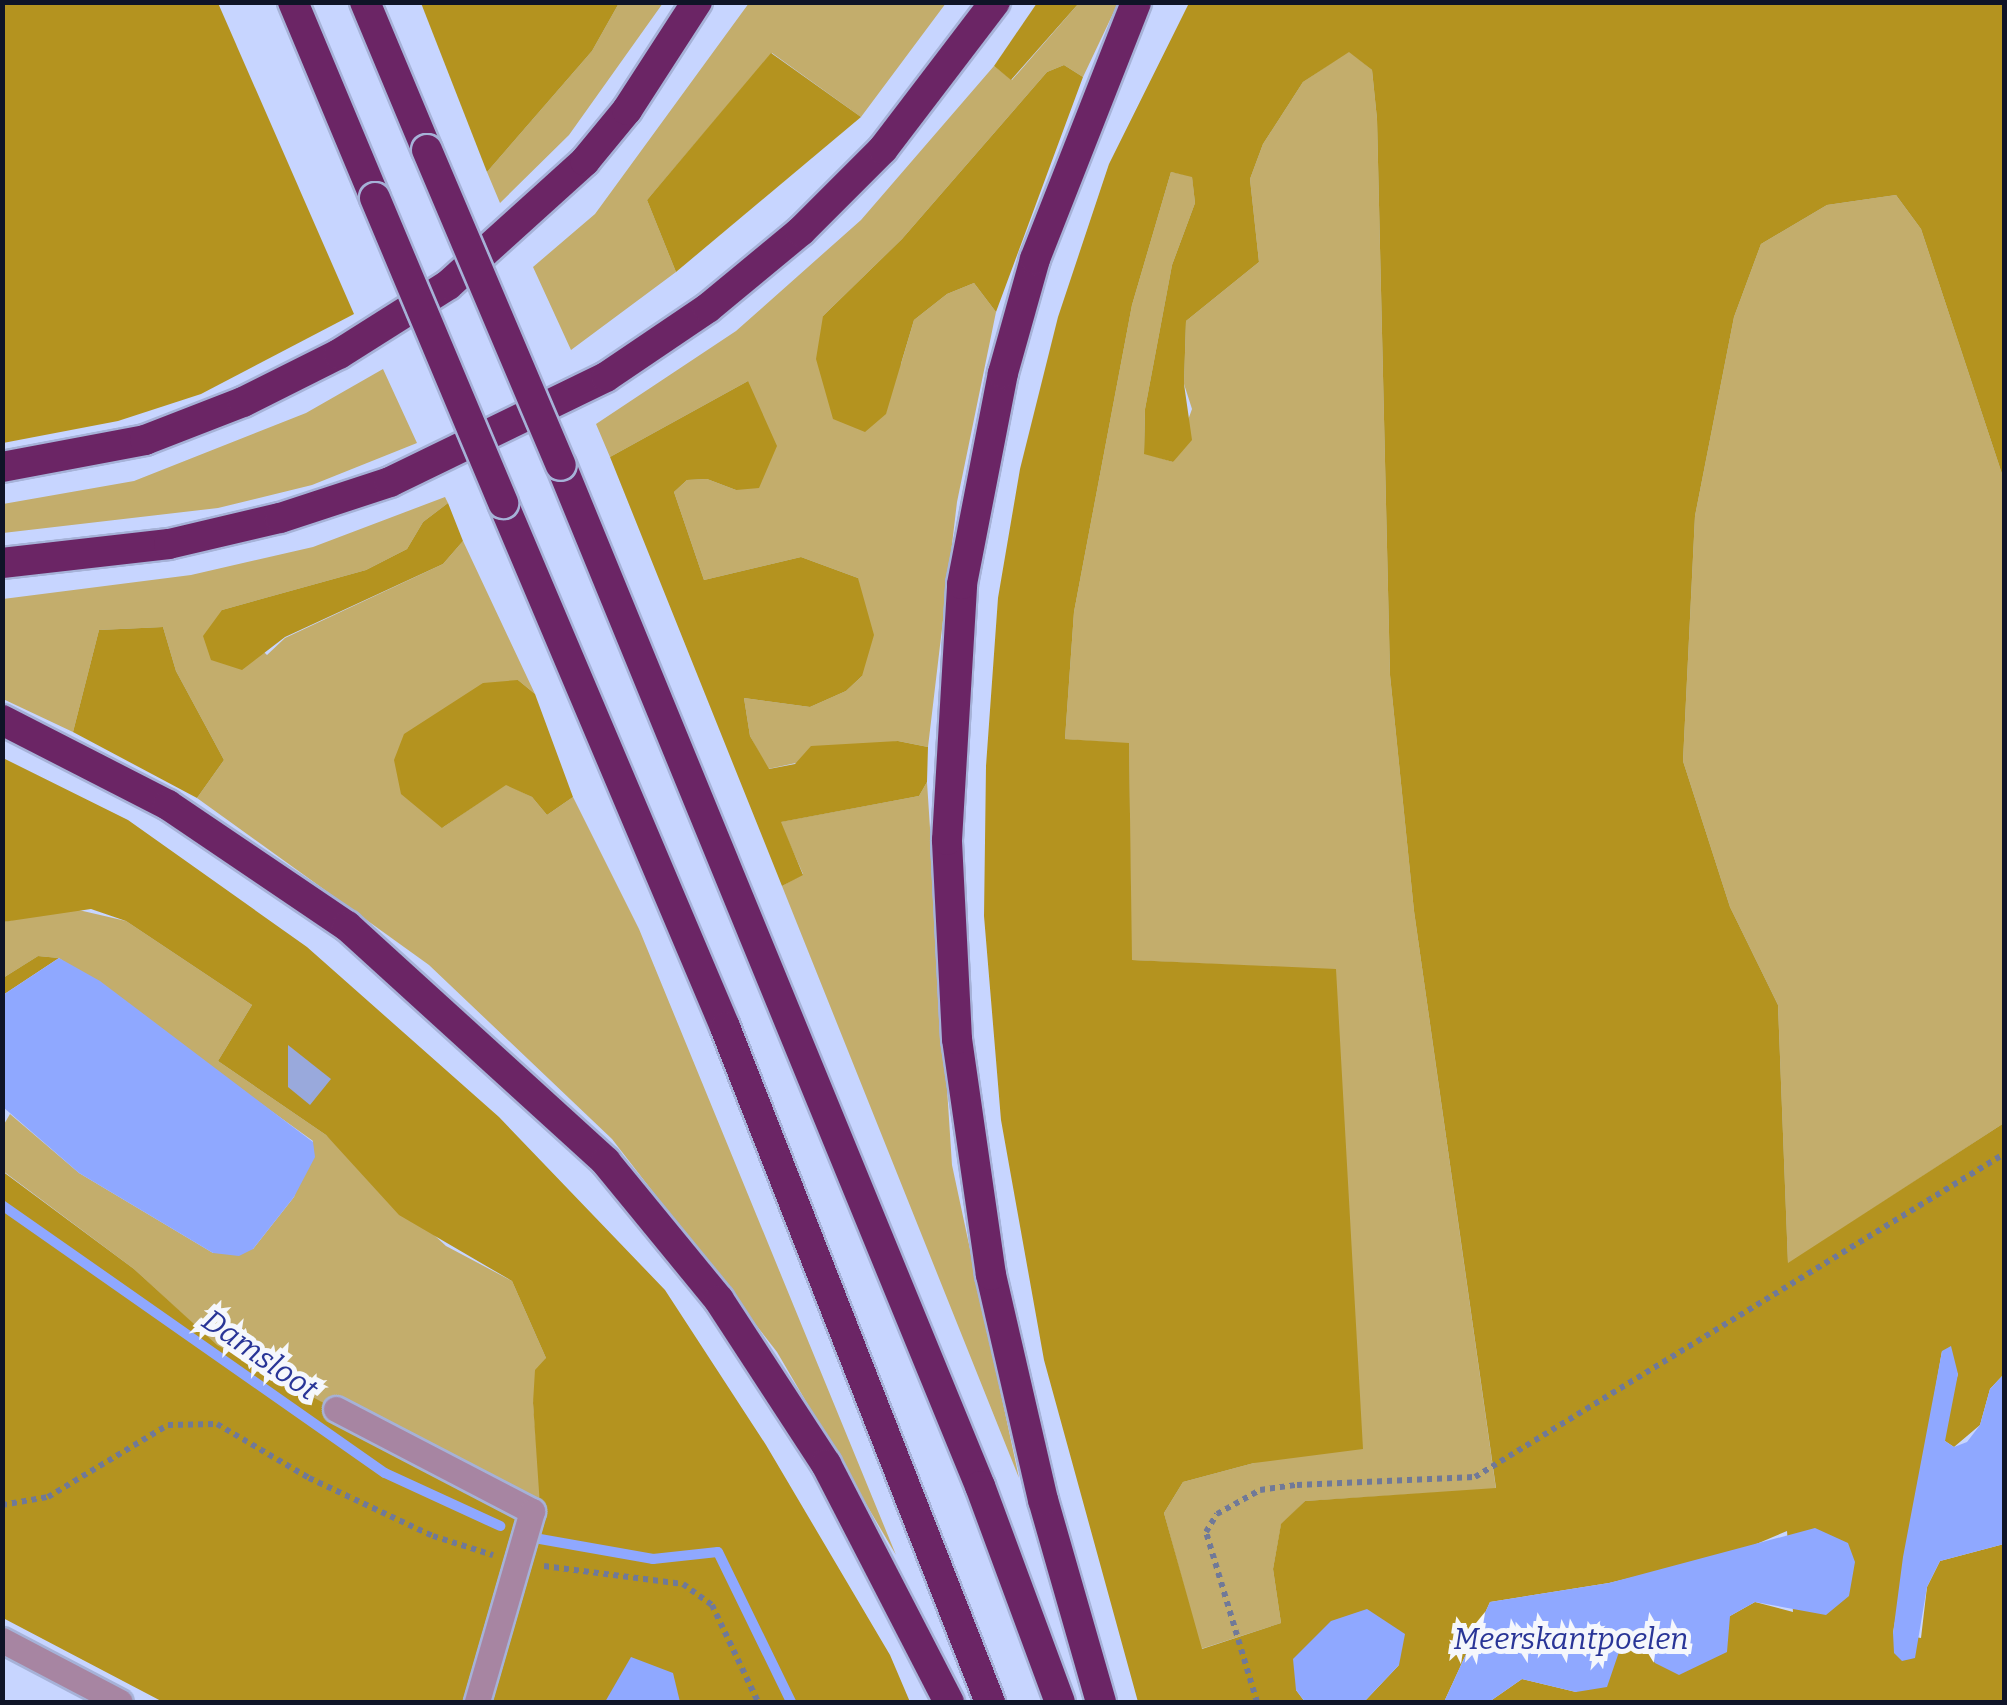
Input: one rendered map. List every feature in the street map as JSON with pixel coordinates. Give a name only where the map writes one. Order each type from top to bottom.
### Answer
[{"type":"highway","points":[[294,2],[725,1027],[990,1702]]},
{"type":"highway","points":[[365,2],[561,465],[973,1468],[1060,1702]]},
{"type":"highway","points":[[2,467],[145,440],[243,402],[339,354],[448,285],[585,161],[628,110],[698,2]]},
{"type":"highway","points":[[2,563],[169,544],[280,518],[390,482],[606,378],[708,308],[800,230],[883,149],[995,2]]},
{"type":"highway","points":[[1101,1702],[1043,1500],[991,1274],[958,1039],[946,840],[962,584],[1003,373],[1083,126],[1136,2]]},
{"type":"highway","points":[[2,720],[168,805],[347,926],[606,1162],[720,1300],[826,1464],[949,1702]]},
{"type":"street","points":[[336,1408],[532,1511],[477,1702]]},
{"type":"street","points":[[2,1640],[120,1702]]},
{"type":"path","points":[[1257,1702],[1206,1532],[1217,1514],[1260,1490],[1475,1477],[2004,1154]]},
{"type":"path","points":[[2,1506],[48,1496],[168,1425],[217,1424],[309,1478],[476,1550]]},
{"type":"path","points":[[520,1556],[682,1584],[712,1605],[758,1702]]},
{"type":"shaded area","points":[[3,2],[218,3],[354,314],[201,394],[118,421],[3,443]]},
{"type":"shaded area","points":[[421,3],[619,3],[592,51],[487,172]]},
{"type":"shaded area","points":[[619,3],[663,3],[569,135],[500,203],[487,172],[592,51]]},
{"type":"shaded area","points":[[749,3],[946,3],[861,117],[772,53],[647,200],[676,272],[571,350],[533,267],[595,214]]},
{"type":"shaded area","points":[[1037,3],[1079,3],[1011,80],[994,66]]},
{"type":"shaded area","points":[[1079,3],[1118,3],[1083,77],[1064,65],[1047,72],[902,239],[823,316],[901,364],[914,320],[947,294],[974,283],[996,312],[957,502],[928,747],[898,741],[768,769],[750,736],[744,698],[810,707],[846,691],[862,676],[858,578],[801,557],[704,580],[674,492],[687,480],[707,479],[736,490],[748,381],[610,457],[596,424],[736,331],[861,220],[994,66],[1012,80]]},
{"type":"shaded area","points":[[1189,3],[2004,3],[2004,480],[1921,229],[1896,195],[1827,205],[1761,244],[1734,317],[1695,516],[1683,761],[1730,907],[1778,1005],[1788,1263],[2004,1123],[2004,1374],[1990,1389],[1980,1425],[1954,1447],[1945,1441],[1945,1418],[1958,1374],[1942,1351],[1893,1633],[1921,1638],[1927,1587],[1940,1561],[2004,1544],[2004,1702],[1489,1702],[1522,1679],[1576,1692],[1620,1649],[1730,1616],[1755,1602],[1793,1612],[1787,1531],[1735,1553],[1609,1583],[1490,1602],[1444,1702],[1364,1702],[1399,1665],[1296,1690],[1305,1702],[1138,1702],[1044,1360],[1001,1120],[984,916],[986,766],[998,598],[1020,469],[1058,317],[1109,164]],"holes":[[[1349,52],[1372,70],[1377,119],[1390,675],[1414,911],[1496,1488],[1305,1501],[1281,1524],[1273,1569],[1281,1623],[1202,1649],[1164,1513],[1183,1482],[1254,1463],[1363,1449],[1336,969],[1132,960],[1129,743],[1065,739],[1074,612],[1132,305],[1171,172],[1192,177],[1195,203],[1172,265],[1145,409],[1144,454],[1173,462],[1192,440],[1184,384],[1186,321],[1259,262],[1250,179],[1263,144],[1303,82]]]},
{"type":"shaded area","points":[[1349,51],[1372,70],[1377,119],[1390,675],[1414,911],[1496,1489],[1305,1501],[1281,1525],[1273,1569],[1281,1623],[1201,1649],[1164,1513],[1183,1482],[1254,1463],[1336,970],[1131,960],[1129,744],[1065,739],[1074,612],[1132,305],[1171,172],[1192,176],[1195,203],[1172,265],[1145,409],[1144,453],[1173,462],[1192,409],[1184,384],[1186,321],[1259,262],[1250,179],[1263,144],[1303,82]]},
{"type":"shaded area","points":[[771,53],[861,117],[676,272],[647,200]]},
{"type":"shaded area","points":[[1064,65],[1083,77],[996,312],[974,283],[947,294],[914,320],[886,414],[865,432],[833,419],[816,359],[823,316],[902,239],[1047,72]]},
{"type":"shaded area","points":[[1896,195],[1921,229],[2004,480],[2004,1123],[1788,1264],[1778,1005],[1730,907],[1683,761],[1695,516],[1734,317],[1761,244],[1827,205]]},
{"type":"shaded area","points":[[383,369],[417,443],[312,485],[218,508],[3,533],[3,504],[134,481],[306,413]]},
{"type":"shaded area","points":[[748,381],[777,446],[759,488],[736,490],[707,479],[687,480],[674,492],[704,580],[801,557],[858,578],[874,635],[862,676],[846,691],[810,707],[744,698],[750,736],[769,769],[795,764],[811,746],[898,741],[928,747],[927,782],[919,796],[781,822],[803,875],[782,886],[610,457]]},
{"type":"shaded area","points":[[445,497],[448,503],[423,522],[407,549],[366,570],[222,610],[267,655],[285,638],[443,564],[463,541],[535,694],[518,680],[442,828],[506,784],[532,797],[547,815],[573,797],[639,929],[896,1555],[777,1352],[612,1139],[429,965],[197,798],[224,760],[176,671],[163,627],[99,630],[73,732],[3,699],[3,599],[191,575],[313,547]]},
{"type":"shaded area","points":[[448,503],[463,541],[443,564],[285,637],[242,670],[211,660],[203,636],[222,610],[366,570],[407,549],[423,522]]},
{"type":"shaded area","points":[[163,627],[176,671],[224,760],[197,798],[73,732],[99,630]]},
{"type":"shaded area","points":[[518,680],[535,694],[573,797],[547,815],[532,797],[506,785],[442,828],[401,794],[394,760],[404,734],[483,683]]},
{"type":"shaded area","points":[[3,758],[128,820],[307,947],[499,1117],[665,1290],[766,1445],[890,1655],[910,1702],[163,1702],[3,1618],[2,1171],[134,1269],[217,1345],[541,1521],[533,1403],[535,1370],[546,1358],[512,1281],[399,1215],[326,1135],[218,1061],[252,1005],[126,921],[91,909],[3,922]]},
{"type":"shaded area","points":[[927,782],[952,1165],[1019,1478],[782,886],[803,874],[780,822],[919,796]]},
{"type":"shaded area","points":[[70,908],[126,921],[252,1005],[218,1061],[326,1135],[446,1246],[512,1281],[546,1358],[533,1403],[543,1522],[216,1345],[134,1269],[3,1171],[3,1126],[10,1114],[79,1173],[213,1253],[253,1249],[294,1197],[313,1141],[59,958],[38,956],[3,978],[3,922]]},
{"type":"shaded area","points":[[38,956],[59,958],[3,995],[3,978]]},
{"type":"water","points":[[59,958],[100,981],[313,1142],[315,1157],[294,1197],[253,1249],[239,1256],[213,1253],[79,1173],[3,1107],[3,995]]},
{"type":"water","points":[[1951,1346],[1958,1374],[1945,1441],[1954,1447],[1967,1442],[1980,1425],[1990,1389],[2004,1374],[2004,1544],[1940,1561],[1927,1587],[1915,1658],[1902,1661],[1894,1653],[1893,1633],[1903,1557],[1942,1351]]},
{"type":"water","name":"Meerskantpoelen","points":[[1815,1528],[1848,1543],[1855,1562],[1849,1596],[1826,1615],[1755,1602],[1730,1616],[1727,1652],[1679,1675],[1655,1663],[1640,1641],[1620,1649],[1607,1687],[1576,1692],[1522,1679],[1489,1702],[1444,1702],[1490,1602],[1609,1583]]},
{"type":"water","name":"Meerskantpoelen","points":[[1367,1609],[1405,1634],[1399,1665],[1364,1702],[1305,1702],[1296,1690],[1293,1659],[1331,1621]]},
{"type":"water","points":[[631,1657],[673,1673],[680,1702],[605,1702]]},
{"type":"building","points":[[288,1045],[331,1079],[310,1105],[288,1087]]},
{"type":"waterway","name":"Damsloot","points":[[2,1205],[385,1473],[500,1526]]},
{"type":"waterway","name":"Damsloot","points":[[540,1539],[653,1559],[718,1552],[791,1702]]}]
